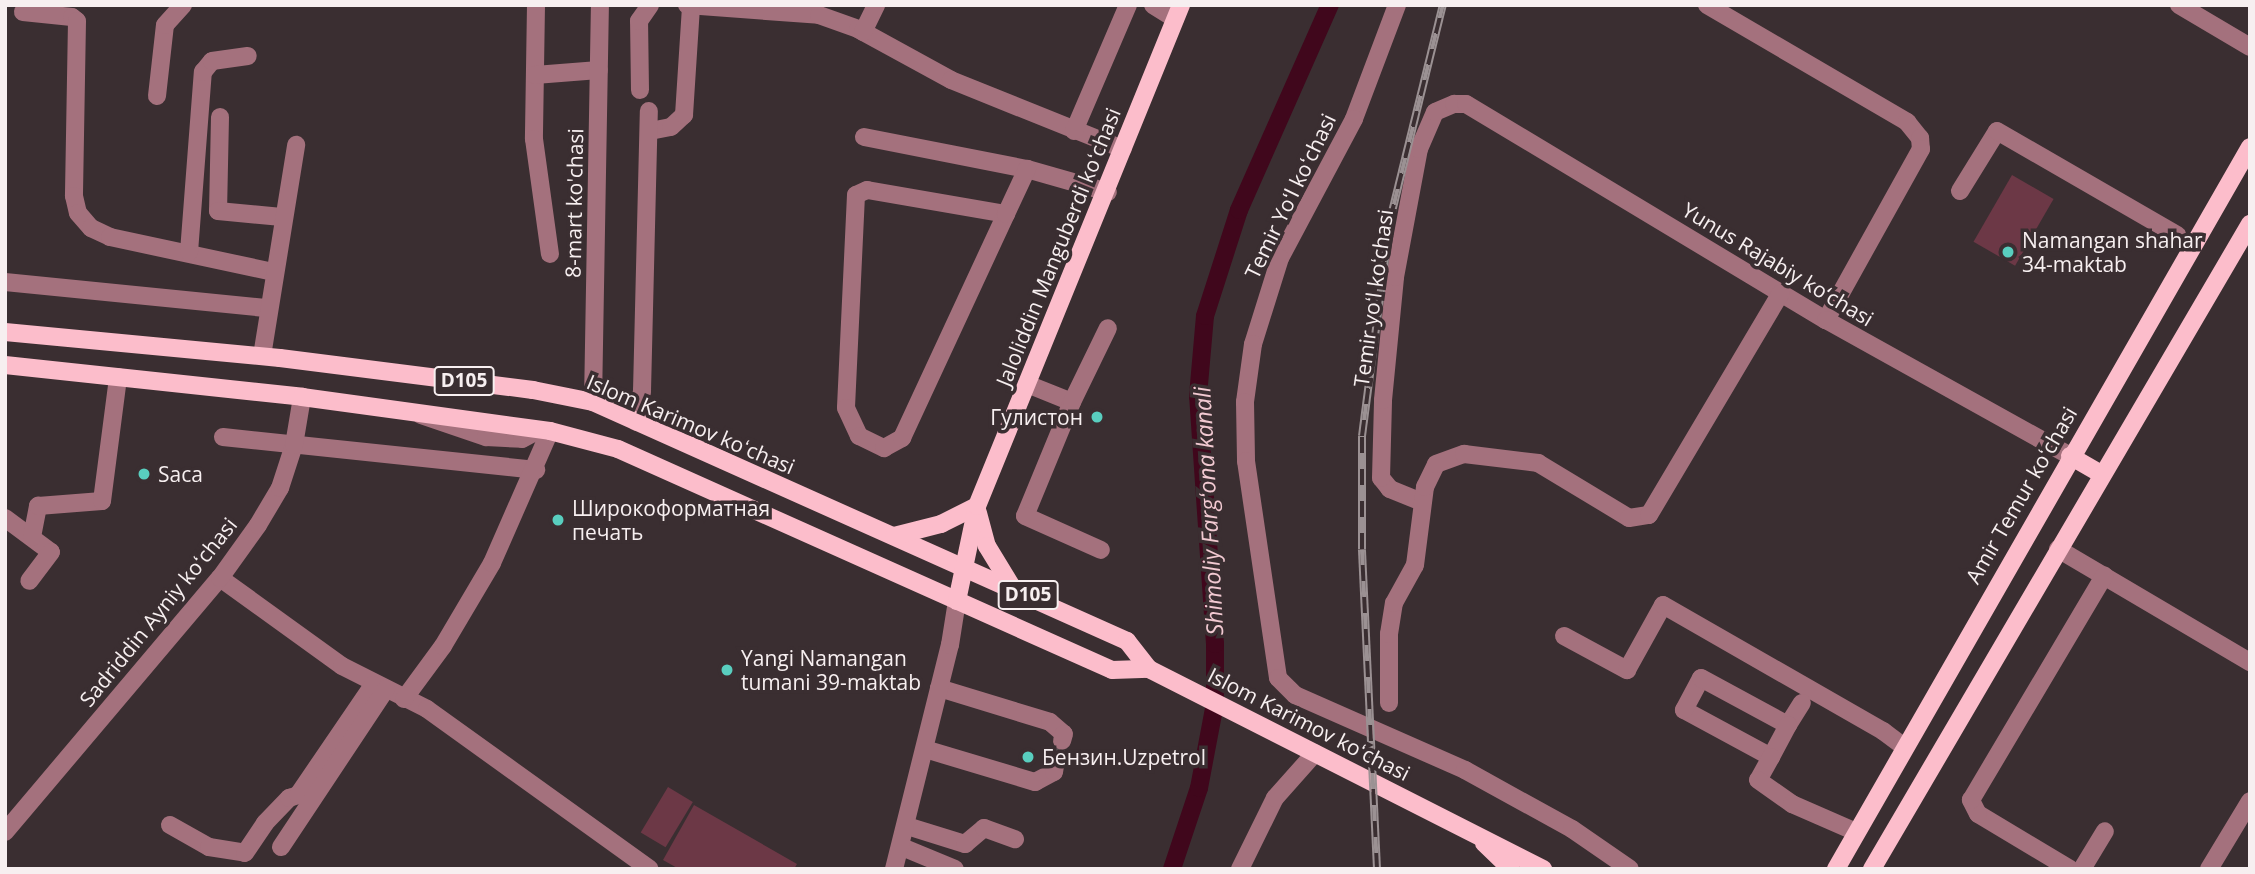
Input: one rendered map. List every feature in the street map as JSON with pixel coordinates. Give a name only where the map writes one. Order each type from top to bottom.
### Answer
[{"type":"main road","name":"Jaloliddin Manguberdi koʻchasi","points":[[957,601],[977,506],[1108,192],[1178,12]]},
{"type":"main road","name":"Amir Temur koʻchasi","points":[[1836,869],[2070,456],[2250,146]]},
{"type":"main road","points":[[1872,869],[2101,474],[2247,235]]},
{"type":"main road","name":"Islom Karimov koʻchasi","points":[[5,332],[262,356],[533,390],[593,402],[1128,641],[1149,669],[1449,820]]},
{"type":"main road","name":"Islom Karimov koʻchasi","points":[[5,365],[302,397],[545,430],[618,449],[1112,670],[1149,669]]},
{"type":"main road","points":[[2070,456],[2101,474]]},
{"type":"main road","points":[[894,536],[941,524],[977,506],[987,546],[1012,587]]},
{"type":"main road","name":"D105","points":[[1449,820],[1511,869]]},
{"type":"main road","name":"D105","points":[[1449,820],[1544,869]]},
{"type":"street","points":[[157,96],[165,25],[183,5]]},
{"type":"street","points":[[536,5],[534,139],[550,254]]},
{"type":"street","name":"8-mart ko'chasi","points":[[593,402],[600,5]]},
{"type":"street","points":[[640,90],[639,22],[650,5]]},
{"type":"street","points":[[863,32],[876,5]]},
{"type":"street","points":[[1074,131],[1128,5]]},
{"type":"street","points":[[1153,5],[1178,12]]},
{"type":"street","name":"Temir Yoʻl koʻchasi","points":[[1397,5],[1354,119],[1280,258],[1253,344],[1245,402],[1246,461],[1274,664],[1289,691],[1352,723],[1465,770],[1572,829],[1630,869]]},
{"type":"street","points":[[1707,5],[1907,122],[1920,138],[1921,149],[1826,320]]},
{"type":"street","points":[[2179,5],[2207,12],[2250,47]]},
{"type":"street","points":[[650,131],[671,127],[684,115],[689,6],[819,15],[863,32],[951,80],[1123,149]]},
{"type":"street","points":[[23,12],[72,17],[77,21],[74,196],[78,213],[91,228],[110,237],[189,251],[273,272]]},
{"type":"street","points":[[189,251],[206,66],[212,61],[248,56]]},
{"type":"street","points":[[535,75],[599,70]]},
{"type":"street","name":"Yunus Rajabiy ko‘chasi","points":[[1466,104],[1826,320],[2070,456]]},
{"type":"street","name":"Temir yoʻl koʻchasi","points":[[1422,502],[1390,489],[1381,478],[1388,339],[1400,251],[1427,123],[1443,107],[1466,104]]},
{"type":"street","points":[[636,422],[642,391],[649,111]]},
{"type":"street","points":[[219,117],[218,211],[282,217]]},
{"type":"street","points":[[1961,191],[1997,131],[2177,235]]},
{"type":"street","points":[[863,137],[1027,169],[1108,192]]},
{"type":"street","points":[[198,141],[218,142]]},
{"type":"street","points":[[262,356],[266,308],[296,145]]},
{"type":"street","points":[[1006,214],[867,190],[856,195],[846,408],[859,436],[884,448],[902,438],[1027,169]]},
{"type":"street","points":[[5,282],[266,308]]},
{"type":"street","points":[[1389,703],[1394,603],[1415,565],[1422,502],[1436,464],[1464,454],[1538,463],[1629,518],[1649,515],[1781,293]]},
{"type":"street","points":[[1101,550],[1025,516],[1072,402],[1108,328]]},
{"type":"street","points":[[32,537],[38,506],[102,501],[118,377]]},
{"type":"street","points":[[1027,384],[1072,402]]},
{"type":"street","name":"Sadriddin Ayniy koʻchasi","points":[[5,832],[220,578],[280,488],[294,445],[302,397]]},
{"type":"street","points":[[404,699],[443,646],[492,563],[536,470],[545,430]]},
{"type":"street","points":[[223,437],[536,470]]},
{"type":"street","points":[[6,519],[51,552],[29,581]]},
{"type":"street","points":[[2058,549],[2250,663]]},
{"type":"street","points":[[2070,869],[1978,814],[1971,800],[2104,576]]},
{"type":"street","points":[[220,578],[379,687],[437,716],[650,869]]},
{"type":"street","points":[[894,869],[907,826],[957,601]]},
{"type":"street","points":[[1564,636],[1627,670],[1663,605],[1715,633],[1904,747]]},
{"type":"street","points":[[1771,757],[1684,710],[1701,678],[1788,725]]},
{"type":"street","points":[[170,825],[209,847],[245,853],[265,823],[289,798],[298,795],[379,687]]},
{"type":"street","points":[[281,847],[379,687]]},
{"type":"street","points":[[939,688],[1050,722],[1064,734],[1062,741]]},
{"type":"street","points":[[1802,703],[1758,780],[1792,804],[1856,832]]},
{"type":"street","points":[[925,749],[1035,782],[1054,772],[1055,766]]},
{"type":"street","points":[[1240,869],[1275,798],[1315,752]]},
{"type":"street","points":[[2209,869],[2250,801]]},
{"type":"street","points":[[907,826],[965,845],[984,828],[1015,839]]},
{"type":"street","points":[[2082,869],[2105,831]]},
{"type":"street","points":[[902,847],[929,864],[955,869]]},
{"type":"shaded area","points":[[2012,175],[2054,199],[2015,266],[1974,242]]},
{"type":"shaded area","points":[[668,787],[693,802],[666,847],[641,832]]},
{"type":"shaded area","points":[[694,805],[797,864],[794,869],[679,869],[663,860]]},
{"type":"waterway","name":"Shimoliy Fargʻona kanali","points":[[1172,869],[1199,788],[1215,703],[1215,644],[1198,396],[1205,316],[1239,210],[1330,5]]},
{"type":"tunnel","points":[[1055,766],[1062,741]]},
{"type":"railway","points":[[1377,869],[1362,549],[1362,436],[1390,220],[1443,5]]},
{"type":"place","name":"Namangan shahar 34-maktab","points":[[2008,252]]},
{"type":"place","name":"Гулистон","points":[[1097,417]]},
{"type":"place","name":"Saca","points":[[144,474]]},
{"type":"place","name":"Широкоформатная печать","points":[[558,520]]},
{"type":"place","name":"Yangi Namangan tumani 39-maktab","points":[[727,670]]},
{"type":"place","name":"Бензин.Uzpetrol","points":[[1028,757]]}]
